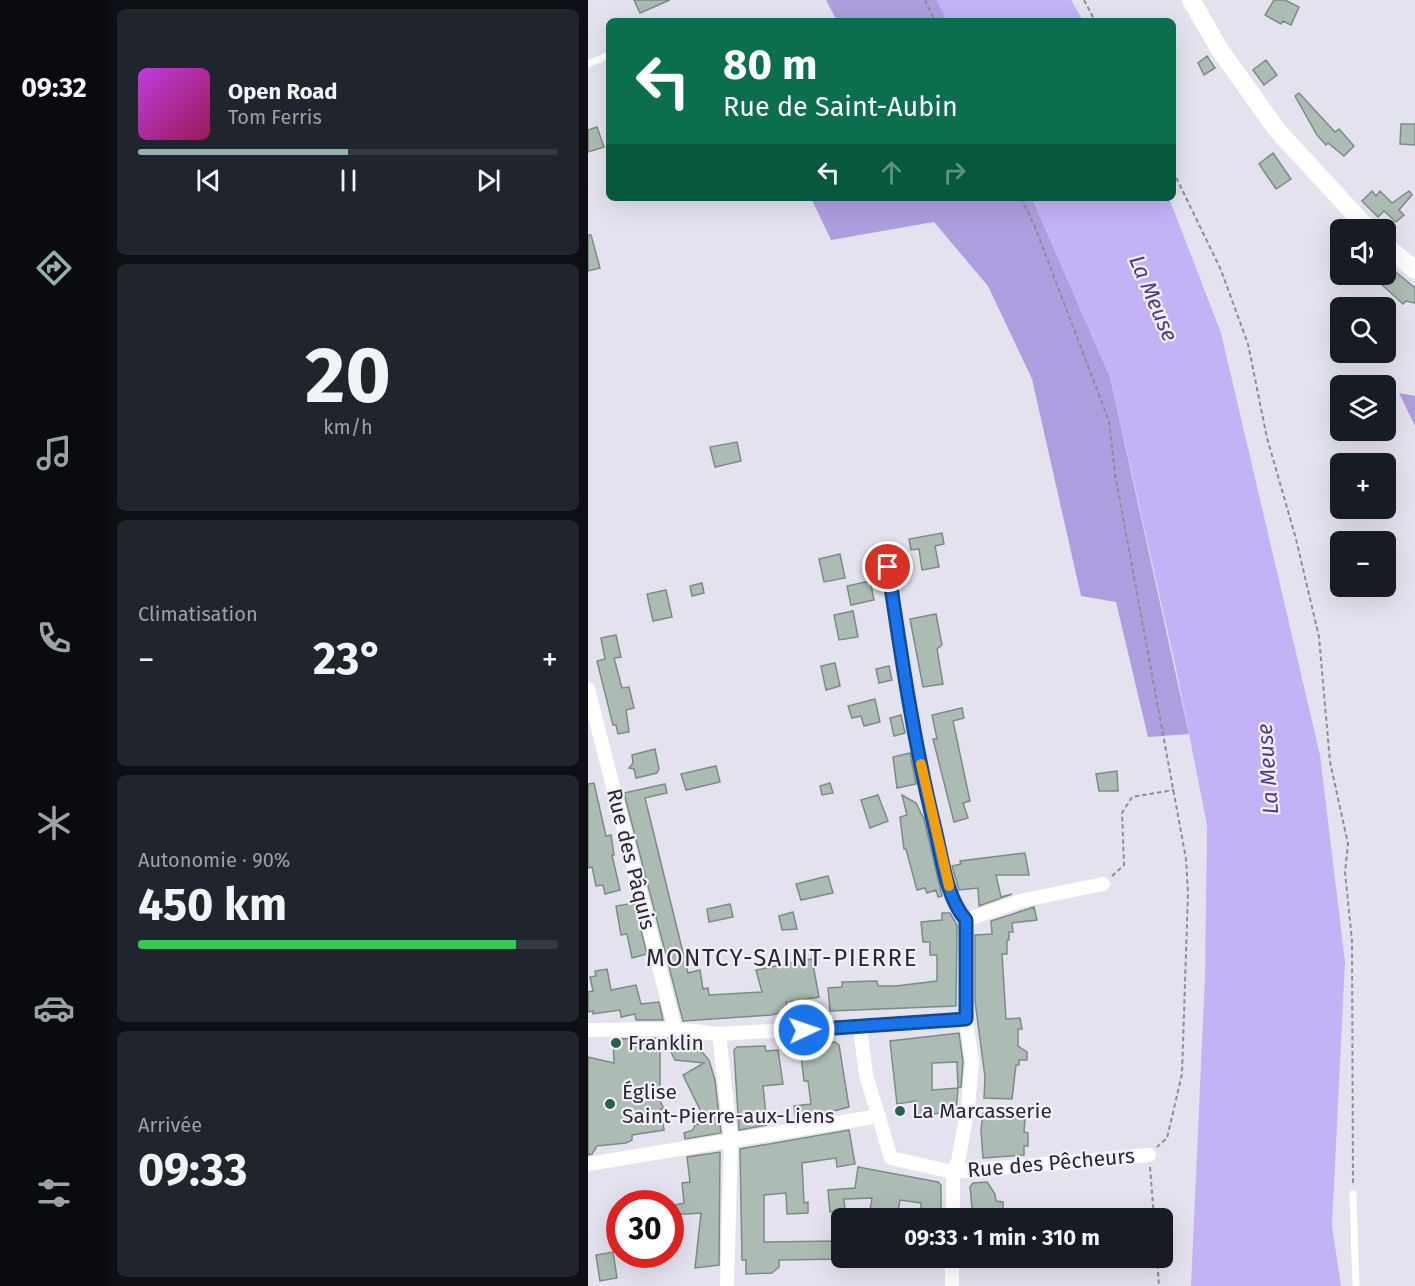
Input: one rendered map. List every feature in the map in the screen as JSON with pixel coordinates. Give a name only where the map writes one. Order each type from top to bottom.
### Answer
[{"type":"street","points":[[1191,0],[1220,50],[1277,130],[1359,219]]},
{"type":"street","points":[[1396,254],[1415,270]]},
{"type":"street","points":[[888,567],[906,694],[926,791],[950,889],[957,910],[966,920],[966,1019],[972,1062],[968,1107],[958,1162],[953,1172],[953,1208]]},
{"type":"street","name":"Rue des Pâquis","points":[[588,689],[675,1029]]},
{"type":"street","points":[[966,920],[1020,901],[1103,884]]},
{"type":"street","points":[[588,1030],[675,1029],[719,1034],[966,1019]]},
{"type":"street","points":[[588,1164],[879,1116],[866,1075],[860,1027]]},
{"type":"street","points":[[719,1034],[731,1139],[728,1286]]},
{"type":"street","name":"Rue des Pêcheurs","points":[[879,1116],[891,1158],[953,1172],[1149,1155]]},
{"type":"street","points":[[952,1268],[952,1286]]},
{"type":"lane","points":[[588,63],[606,56]]},
{"type":"lane","points":[[1353,1194],[1356,1286]]},
{"type":"path","points":[[925,0],[934,18]]},
{"type":"path","points":[[1084,0],[1093,18]]},
{"type":"path","points":[[1176,177],[1221,270],[1248,344],[1267,438],[1296,539],[1319,637],[1330,762],[1348,844],[1345,872],[1352,941],[1353,1194]]},
{"type":"path","points":[[1022,201],[1035,226],[1109,421],[1115,474],[1186,859],[1188,894],[1182,1074],[1167,1138],[1149,1155],[1153,1208]]},
{"type":"path","points":[[1103,884],[1124,865],[1122,813],[1132,797],[1174,790]]},
{"type":"path","points":[[1158,1268],[1159,1286]]},
{"type":"shaded area","points":[[826,0],[937,0],[946,18],[835,18]]},
{"type":"shaded area","points":[[812,201],[1033,201],[1110,377],[1189,734],[1148,737],[1116,602],[1081,596],[1032,379],[988,286],[934,222],[831,240]]},
{"type":"shaded area","points":[[1399,393],[1415,396],[1415,426]]},
{"type":"water","points":[[937,0],[1071,0],[1081,18],[946,18]]},
{"type":"water","name":"La Meuse","points":[[1033,201],[1170,201],[1221,333],[1320,755],[1345,962],[1332,1226],[1341,1286],[1191,1286],[1205,976],[1207,825],[1177,673],[1110,377]]},
{"type":"building","points":[[634,0],[670,0],[640,13]]},
{"type":"building","points":[[1274,0],[1285,0],[1299,7],[1291,25],[1283,21],[1281,24],[1265,15]]},
{"type":"building","points":[[1207,56],[1215,68],[1204,75],[1198,63]]},
{"type":"building","points":[[1266,60],[1277,75],[1264,85],[1253,70]]},
{"type":"building","points":[[1299,93],[1335,132],[1339,129],[1354,146],[1344,156],[1328,143],[1326,145],[1317,135],[1295,96]]},
{"type":"building","points":[[1401,124],[1415,124],[1415,145],[1400,144]]},
{"type":"building","points":[[597,127],[604,147],[588,152],[588,130]]},
{"type":"building","points":[[1273,153],[1291,179],[1276,189],[1259,164]]},
{"type":"building","points":[[1372,191],[1376,196],[1380,191],[1392,203],[1409,191],[1412,195],[1399,210],[1404,215],[1396,222],[1396,219],[1393,219],[1384,211],[1378,217],[1362,201]]},
{"type":"building","points":[[588,235],[591,235],[600,268],[588,271]]},
{"type":"building","points":[[1396,272],[1415,288],[1415,303],[1406,301],[1403,304],[1382,285],[1396,285]]},
{"type":"building","points":[[737,442],[741,461],[715,467],[710,447]]},
{"type":"building","points":[[942,533],[944,544],[935,546],[939,567],[922,570],[919,549],[911,550],[909,539]]},
{"type":"building","points":[[840,554],[845,578],[824,582],[819,559]]},
{"type":"building","points":[[870,581],[874,600],[851,605],[847,586]]},
{"type":"building","points":[[702,583],[704,593],[692,596],[690,586]]},
{"type":"building","points":[[666,590],[672,617],[653,621],[647,594]]},
{"type":"building","points":[[853,611],[858,637],[839,640],[834,615]]},
{"type":"building","points":[[936,614],[942,645],[937,649],[943,684],[923,687],[910,619]]},
{"type":"building","points":[[616,635],[621,657],[614,658],[622,688],[629,687],[634,708],[626,710],[629,732],[618,734],[616,725],[613,725],[597,661],[605,659],[601,638]]},
{"type":"building","points":[[835,663],[840,686],[826,690],[821,666]]},
{"type":"building","points":[[889,666],[892,680],[879,683],[876,669]]},
{"type":"building","points":[[875,699],[880,722],[864,726],[861,716],[852,718],[848,706]]},
{"type":"building","points":[[962,708],[964,718],[953,721],[970,801],[963,803],[968,818],[954,822],[933,739],[937,739],[932,715]]},
{"type":"building","points":[[901,715],[905,733],[894,736],[890,718]]},
{"type":"building","points":[[655,749],[659,769],[657,773],[636,778],[634,769],[629,768],[633,763],[632,755]]},
{"type":"building","points":[[910,753],[916,784],[897,788],[893,757]]},
{"type":"building","points":[[716,766],[720,782],[686,790],[681,774]]},
{"type":"building","points":[[1117,771],[1118,791],[1099,791],[1096,774]]},
{"type":"building","points":[[594,783],[606,836],[611,835],[614,855],[612,855],[620,890],[605,894],[603,885],[596,886],[592,867],[588,868],[588,784]]},
{"type":"building","points":[[830,783],[833,793],[822,795],[820,786]]},
{"type":"building","points":[[665,784],[667,793],[645,798],[688,973],[700,970],[703,989],[708,988],[709,995],[762,992],[756,970],[812,959],[819,997],[786,1002],[788,1011],[771,1015],[683,1021],[624,793]]},
{"type":"building","points":[[878,795],[888,821],[870,828],[861,800]]},
{"type":"building","points":[[902,795],[916,803],[924,819],[942,896],[938,897],[936,890],[927,893],[925,888],[917,890],[906,849],[904,849],[900,817],[907,815]]},
{"type":"building","points":[[1025,853],[1029,875],[996,875],[1001,897],[1012,894],[979,906],[978,888],[959,890],[952,866],[961,864],[960,861]]},
{"type":"building","points":[[828,876],[833,893],[801,900],[796,884]]},
{"type":"building","points":[[634,903],[647,954],[632,958],[627,934],[621,935],[616,906]]},
{"type":"building","points":[[730,904],[733,917],[709,922],[707,909]]},
{"type":"building","points":[[1034,907],[1037,920],[1012,923],[1013,932],[1009,932],[1007,954],[1002,954],[1006,1019],[1020,1018],[1022,1029],[1018,1029],[1018,1046],[1027,1052],[1027,1060],[1019,1060],[1019,1065],[1016,1065],[1012,1099],[984,1098],[985,1077],[975,1001],[975,935],[992,934],[991,921]]},
{"type":"building","points":[[793,912],[797,929],[782,930],[779,916]]},
{"type":"building","points":[[942,913],[950,913],[957,925],[956,1006],[830,1011],[828,988],[842,987],[842,982],[877,981],[878,986],[896,986],[937,981],[937,955],[930,955],[930,942],[923,942],[921,922],[942,920]]},
{"type":"building","points":[[607,969],[611,990],[636,985],[641,1004],[659,1002],[663,1020],[636,1020],[635,1014],[621,1017],[620,1010],[593,1014],[593,1011],[588,1012],[588,992],[593,991],[590,977],[596,976],[595,971]]},
{"type":"building","points":[[959,1033],[963,1062],[961,1087],[958,1087],[957,1062],[932,1063],[932,1090],[958,1088],[956,1112],[918,1115],[916,1101],[897,1104],[890,1041]]},
{"type":"building","points":[[660,1038],[660,1090],[656,1092],[664,1109],[661,1109],[664,1130],[632,1135],[632,1140],[626,1143],[597,1146],[592,1154],[588,1155],[588,1057],[614,1063],[613,1039]]},
{"type":"building","points":[[664,1038],[695,1044],[709,1060],[715,1080],[721,1133],[685,1139],[684,1133],[693,1130],[695,1125],[706,1122],[683,1075],[704,1063],[675,1060]]},
{"type":"building","points":[[835,1042],[839,1045],[849,1107],[796,1121],[794,1106],[811,1104],[808,1081],[804,1081],[800,1047],[815,1045],[814,1043]]},
{"type":"building","points":[[765,1046],[766,1051],[778,1050],[783,1084],[763,1086],[767,1125],[739,1130],[734,1050],[737,1047]]},
{"type":"building","points":[[983,1113],[1025,1119],[1024,1132],[1028,1133],[1028,1146],[1024,1146],[1024,1155],[983,1158],[981,1130]]},
{"type":"building","points":[[849,1130],[855,1164],[837,1167],[836,1158],[802,1163],[804,1203],[808,1202],[808,1213],[787,1214],[786,1193],[764,1195],[764,1242],[831,1241],[831,1259],[779,1260],[779,1267],[772,1273],[746,1274],[746,1260],[742,1260],[740,1149]]},
{"type":"building","points":[[720,1152],[719,1265],[695,1268],[701,1213],[684,1214],[682,1183],[690,1182],[687,1157]]},
{"type":"building","points":[[858,1167],[938,1182],[941,1185],[941,1208],[921,1208],[921,1203],[900,1200],[899,1208],[870,1208],[872,1198],[844,1199],[845,1208],[831,1208],[830,1212],[828,1190],[855,1188]]},
{"type":"building","points":[[987,1182],[995,1194],[996,1201],[1003,1202],[1003,1208],[972,1208],[970,1187],[973,1183]]},
{"type":"building","points":[[606,1253],[606,1268],[615,1268],[617,1278],[600,1281],[596,1255]]},
{"type":"slow traffic","points":[[921,764],[949,886]]},
{"type":"place","name":"Franklin","points":[[616,1043]]},
{"type":"place","name":"Église Saint-Pierre-aux-Liens","points":[[610,1104]]},
{"type":"place","name":"La Marcasserie","points":[[900,1111]]},
{"type":"district","name":"MONTCY-SAINT-PIERRE","points":[[782,958]]},
{"type":"route","points":[[804,1030],[966,1019],[966,920],[957,910],[950,889],[926,791],[906,694],[888,567]]}]
